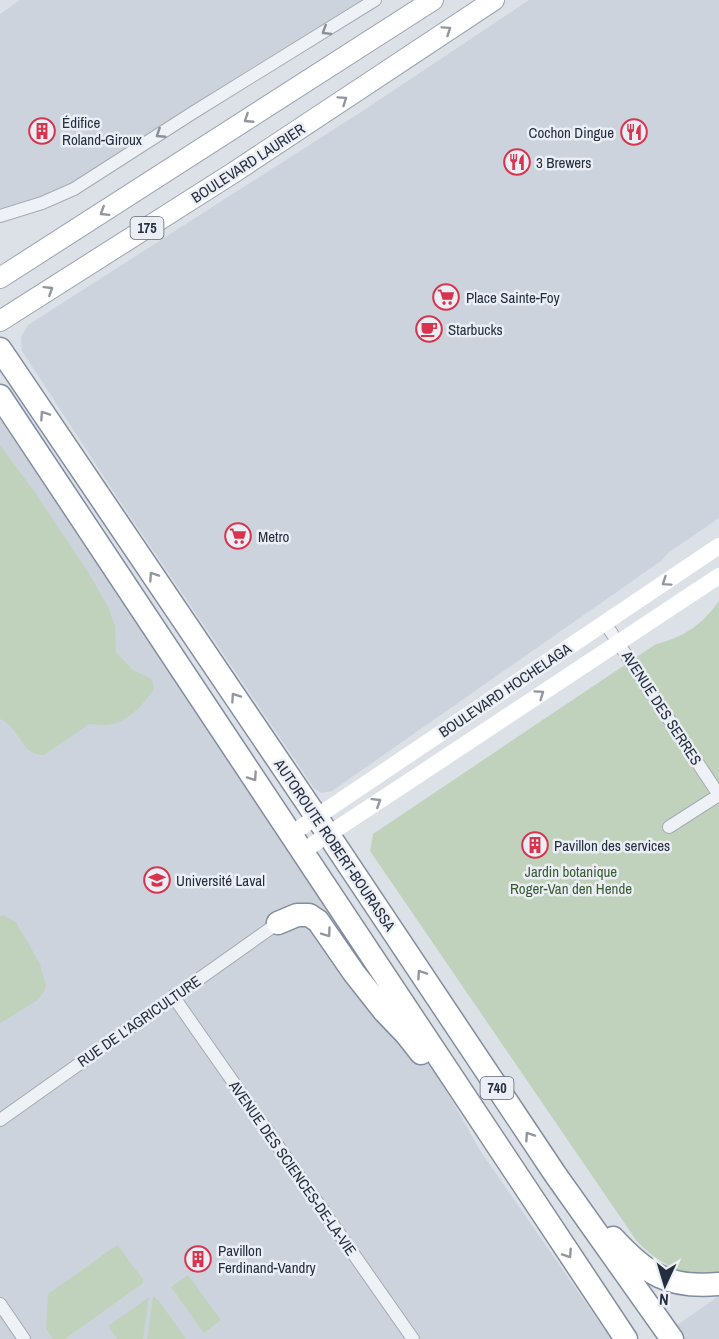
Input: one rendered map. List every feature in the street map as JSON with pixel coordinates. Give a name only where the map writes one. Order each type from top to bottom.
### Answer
[{"type":"highway","name":"AUTOROUTE ROBERT-BOURASSA","points":[[0,349],[555,1174],[672,1339]]},
{"type":"highway","name":"AUTOROUTE ROBERT-BOURASSA","points":[[0,396],[626,1339]]},
{"type":"highway","points":[[278,923],[297,915],[309,915],[318,921],[354,973],[384,1011],[406,1034],[473,1127],[536,1205]]},
{"type":"highway","points":[[555,1174],[628,1254],[646,1270],[665,1279],[692,1286],[719,1284]]},
{"type":"main road","name":"175","points":[[0,278],[433,0]]},
{"type":"main road","name":"BOULEVARD LAURIER","points":[[0,321],[233,173],[481,3]]},
{"type":"main road","name":"BOULEVARD HOCHELAGA","points":[[297,842],[605,623],[719,546]]},
{"type":"main road","name":"BOULEVARD HOCHELAGA","points":[[322,825],[426,771],[719,576]]},
{"type":"street","points":[[0,216],[42,203],[74,189],[375,0]]},
{"type":"street","name":"AVENUE DES SERRES","points":[[605,623],[719,795],[669,826]]},
{"type":"street","name":"RUE DE L'AGRICULTURE","points":[[0,1120],[278,923]]},
{"type":"street","name":"AVENUE DES SCIENCES-DE-LA-VIE","points":[[173,996],[414,1339]]},
{"type":"street","points":[[0,1304],[24,1339]]},
{"type":"shaded area","points":[[20,0],[375,0],[90,179],[0,216],[0,14]]},
{"type":"shaded area","name":"Place Sainte-Foy","points":[[529,0],[719,0],[719,518],[332,791],[321,793],[314,788],[117,497],[22,351],[21,337],[28,325],[364,110]]},
{"type":"shaded area","name":"Université Laval","points":[[0,415],[403,1014],[481,1152],[611,1339],[0,1339]]},
{"type":"shaded area","points":[[719,1296],[719,1339],[657,1339]]},
{"type":"green space","points":[[0,445],[90,575],[108,607],[115,626],[116,652],[133,670],[152,679],[154,689],[141,706],[123,720],[109,725],[89,724],[44,755],[30,751],[12,728],[0,719]]},
{"type":"green space","name":"Jardin botanique Roger-Van den Hende","points":[[719,601],[719,1272],[707,1274],[673,1268],[663,1263],[636,1240],[370,851],[373,834],[656,644],[692,629]]},
{"type":"green space","points":[[2,915],[16,922],[40,964],[46,985],[38,1000],[0,1023],[0,917]]},
{"type":"green space","points":[[117,1245],[143,1279],[142,1284],[65,1339],[53,1339],[46,1329],[48,1294]]},
{"type":"green space","points":[[188,1275],[221,1320],[204,1333],[171,1287]]},
{"type":"green space","points":[[153,1296],[159,1301],[186,1339],[147,1339]]},
{"type":"green space","points":[[149,1297],[143,1339],[117,1339],[108,1326]]},
{"type":"place","name":"Édifice Roland-Giroux","points":[[42,131]]},
{"type":"place","name":"Cochon Dingue","points":[[634,132]]},
{"type":"place","name":"3 Brewers","points":[[517,162]]},
{"type":"place","name":"Place Sainte-Foy","points":[[446,297]]},
{"type":"place","name":"Starbucks","points":[[429,329]]},
{"type":"place","name":"Metro","points":[[238,536]]},
{"type":"place","name":"Pavillon des services","points":[[535,845]]},
{"type":"place","name":"Université Laval","points":[[157,880]]},
{"type":"place","name":"Pavillon Ferdinand-Vandry","points":[[198,1259]]}]
